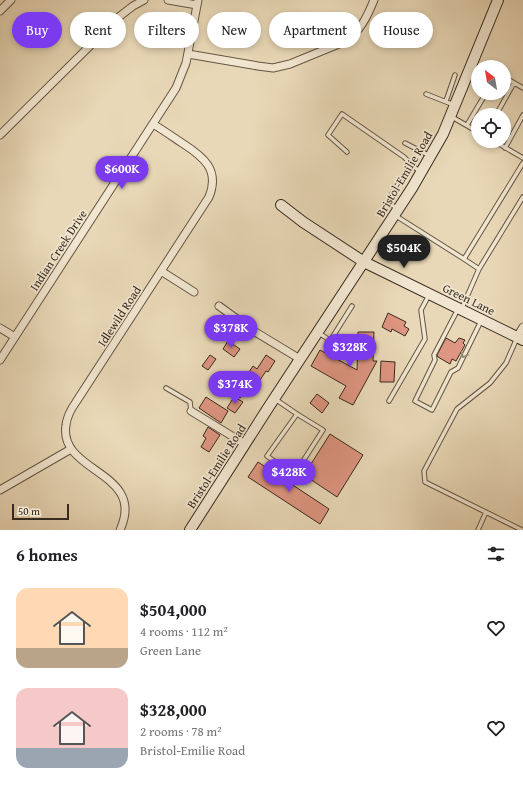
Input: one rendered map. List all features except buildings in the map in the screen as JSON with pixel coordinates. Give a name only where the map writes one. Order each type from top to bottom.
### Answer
[{"type":"street","points":[[0,11],[11,0]]},
{"type":"street","points":[[0,135],[112,24],[133,6],[144,0]]},
{"type":"street","points":[[168,0],[197,2]]},
{"type":"street","points":[[188,54],[273,68],[290,64],[346,41],[364,24],[374,0]]},
{"type":"street","name":"Bristol-Emilie Road","points":[[190,530],[431,157],[451,116],[450,103],[498,0]]},
{"type":"street","name":"Indian Creek Drive","points":[[0,360],[176,88],[188,54],[197,2]]},
{"type":"street","name":"Idlewild Road","points":[[120,530],[125,516],[124,501],[108,478],[81,460],[71,448],[65,431],[69,414],[212,191],[213,178],[211,169],[203,158],[194,150],[154,124]]},
{"type":"street","name":"Green Lane","points":[[281,205],[303,222],[364,262],[520,339]]},
{"type":"street","points":[[161,271],[194,292]]},
{"type":"street","points":[[219,306],[230,315],[300,359]]},
{"type":"street","points":[[520,339],[523,327]]},
{"type":"street","points":[[0,328],[15,338]]},
{"type":"street","points":[[191,411],[245,444]]},
{"type":"street","points":[[0,490],[71,448]]},
{"type":"lane","points":[[426,94],[450,103],[455,75]]},
{"type":"lane","points":[[511,81],[523,88]]},
{"type":"lane","points":[[500,108],[514,83]]},
{"type":"lane","points":[[467,126],[482,100]]},
{"type":"lane","points":[[348,152],[328,136],[342,114],[404,157],[421,173]]},
{"type":"lane","points":[[511,137],[523,115]]},
{"type":"lane","points":[[451,116],[471,128]]},
{"type":"lane","points":[[406,143],[431,157]]},
{"type":"lane","points":[[505,148],[523,158]]},
{"type":"lane","points":[[464,259],[523,163]]},
{"type":"lane","points":[[411,164],[390,197],[389,201],[396,212],[479,269]]},
{"type":"lane","points":[[482,320],[458,368],[451,372],[432,410],[415,401],[435,360],[434,355],[460,309],[479,269],[523,197]]},
{"type":"lane","points":[[389,401],[425,339],[421,310],[430,294]]},
{"type":"lane","points":[[330,341],[352,306]]},
{"type":"lane","points":[[318,332],[350,354]]},
{"type":"lane","points":[[520,339],[506,363],[490,383],[457,409],[424,471],[425,482],[522,530]]},
{"type":"lane","points":[[166,388],[190,402],[191,411]]},
{"type":"lane","points":[[274,398],[323,430],[294,475],[267,456],[297,414]]},
{"type":"lane","points":[[478,530],[486,512]]}]
